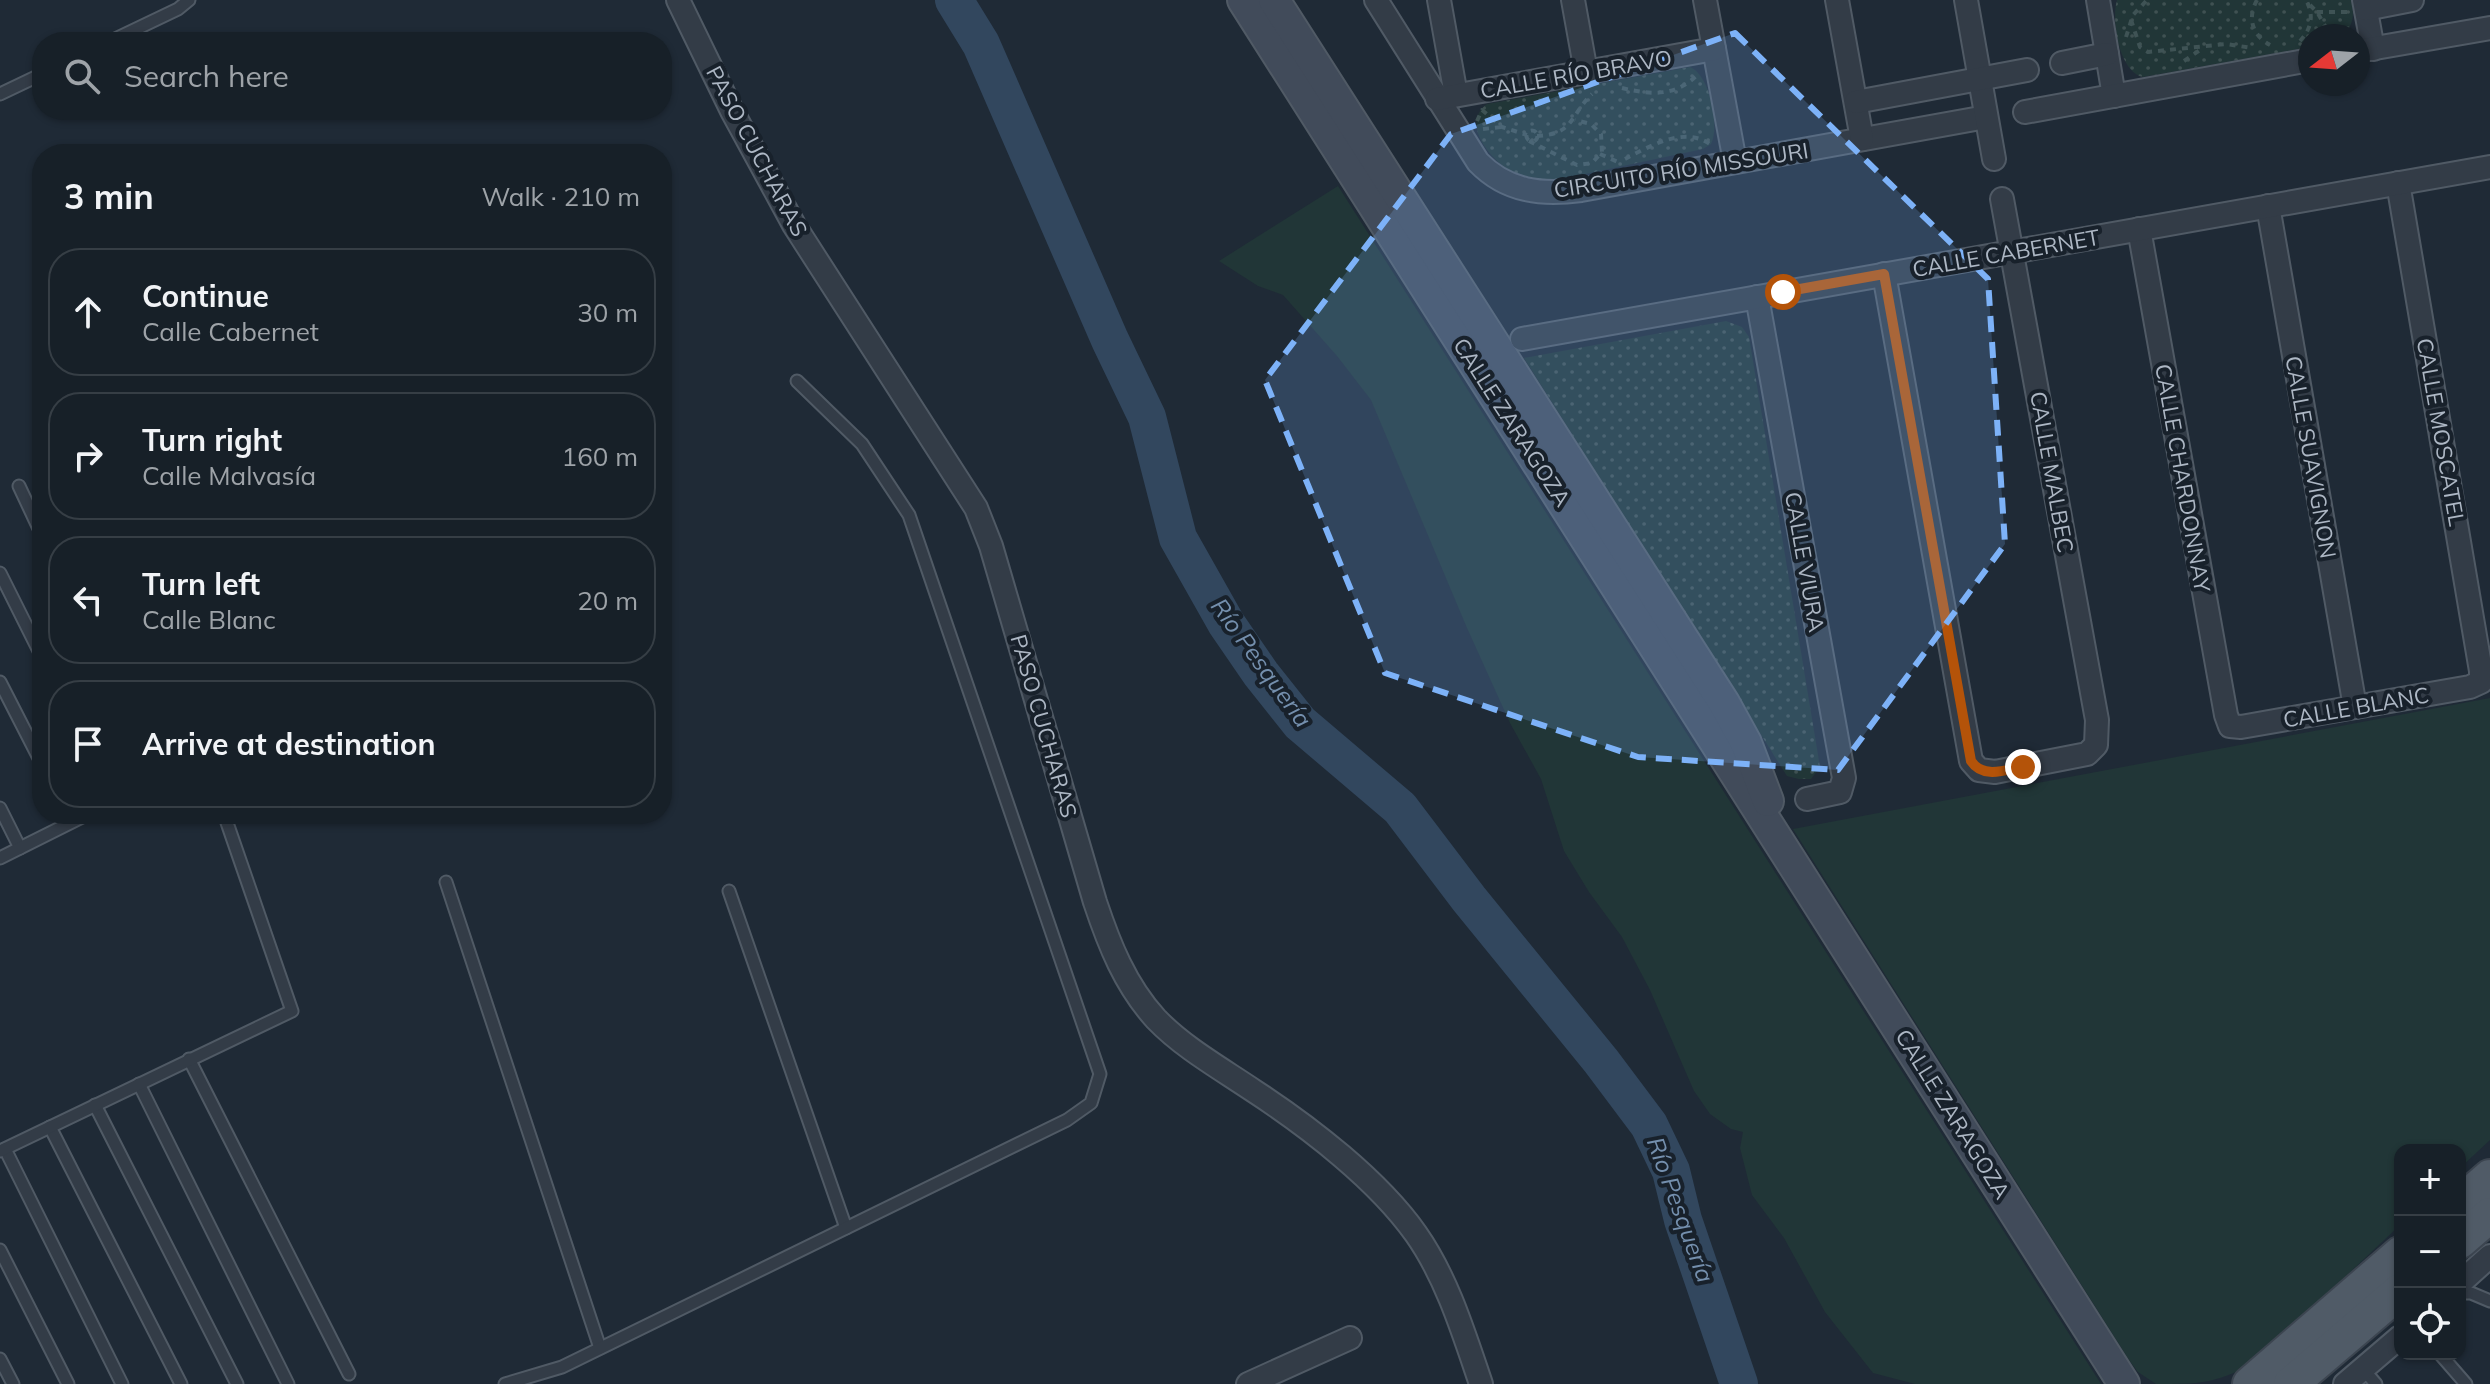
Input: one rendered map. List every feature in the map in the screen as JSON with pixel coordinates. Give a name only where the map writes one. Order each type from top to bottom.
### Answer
[{"type":"main road","points":[[2466,1198],[2490,1177]]},
{"type":"main road","points":[[2466,1236],[2490,1215]]},
{"type":"main road","points":[[2250,1384],[2394,1259]]},
{"type":"main road","points":[[2291,1384],[2394,1296]]},
{"type":"street","name":"PASO CUCHARAS","points":[[678,0],[732,111],[794,225],[976,508],[991,546],[1095,902],[1111,950],[1127,979],[1157,1019],[1177,1038],[1297,1120],[1401,1215],[1416,1234],[1442,1282],[1481,1384]]},
{"type":"street","name":"CALLE ZARAGOZA","points":[[1243,0],[1477,342]]},
{"type":"street","name":"CALLE ZARAGOZA","points":[[1274,0],[1782,845],[2124,1384]]},
{"type":"street","name":"CIRCUITO RÍO MISSOURI","points":[[1376,0],[1447,97],[1481,166],[1524,190],[1550,193],[1581,190],[1986,117]]},
{"type":"street","points":[[1439,0],[1447,97]]},
{"type":"street","points":[[1573,0],[1593,80]]},
{"type":"street","points":[[1705,0],[1714,49],[1724,164]]},
{"type":"street","points":[[1837,0],[1862,139]]},
{"type":"street","points":[[1966,0],[1994,159]]},
{"type":"street","points":[[2098,0],[2115,51],[2114,96]]},
{"type":"street","points":[[2360,7],[2412,0]]},
{"type":"street","points":[[2370,49],[2490,28]]},
{"type":"street","name":"CALLE RÍO BRAVO","points":[[1447,97],[1593,80],[1714,49]]},
{"type":"street","points":[[2062,63],[2115,51]]},
{"type":"street","points":[[2025,112],[2114,96],[2298,54]]},
{"type":"street","points":[[1856,102],[2027,70]]},
{"type":"street","name":"CALLE CABERNET","points":[[1522,339],[2490,167]]},
{"type":"street","name":"CALLE MOSCATEL","points":[[2398,183],[2481,682]]},
{"type":"street","name":"CALLE MALBEC","points":[[1884,274],[1965,733],[1974,766],[1986,772],[1995,772],[2080,756],[2093,750],[2096,745],[2097,720],[2002,199]]},
{"type":"street","name":"CALLE SUAVIGNON","points":[[2268,206],[2355,707]]},
{"type":"street","name":"CALLE CHARDONNAY","points":[[2139,229],[2230,726]]},
{"type":"street","name":"CALLE VIURA","points":[[1757,297],[1844,778],[1840,792],[1807,799]]},
{"type":"street","name":"CALLE BLANC","points":[[2230,726],[2241,727],[2470,687],[2481,682]]},
{"type":"street","points":[[2466,1278],[2490,1256]]},
{"type":"street","points":[[1248,1384],[1350,1338]]},
{"type":"street","points":[[2345,1384],[2369,1376],[2394,1345]]},
{"type":"lane","points":[[130,32],[178,9],[189,0]]},
{"type":"lane","points":[[0,94],[32,79]]},
{"type":"lane","points":[[505,1384],[562,1367],[1067,1120],[1091,1103],[1100,1074],[909,515],[862,444],[797,381]]},
{"type":"lane","points":[[19,486],[32,514]]},
{"type":"lane","points":[[0,573],[32,637]]},
{"type":"lane","points":[[0,682],[32,744]]},
{"type":"lane","points":[[0,808],[20,848]]},
{"type":"lane","points":[[0,858],[59,824]]},
{"type":"lane","points":[[122,1384],[2,1150],[292,1011],[227,824]]},
{"type":"lane","points":[[446,882],[600,1348]]},
{"type":"lane","points":[[729,891],[846,1228]]},
{"type":"lane","points":[[189,1059],[349,1374]]},
{"type":"lane","points":[[139,1084],[288,1384]]},
{"type":"lane","points":[[95,1105],[237,1384]]},
{"type":"lane","points":[[50,1127],[181,1384]]},
{"type":"lane","points":[[0,1250],[68,1384]]},
{"type":"lane","points":[[2466,1293],[2490,1301]]},
{"type":"lane","points":[[0,1359],[13,1384]]},
{"type":"lane","points":[[2445,1360],[2466,1384]]},
{"type":"path","points":[[2115,51],[2138,8],[2147,0]]},
{"type":"path","points":[[2131,20],[2140,47],[2148,52],[2226,44],[2273,48],[2257,36],[2253,27],[2252,8],[2257,0]]},
{"type":"path","points":[[2307,1],[2324,24]]},
{"type":"path","points":[[2307,1],[2310,24]]},
{"type":"path","points":[[2317,12],[2360,7]]},
{"type":"path","points":[[2172,66],[2205,47]]},
{"type":"path","points":[[1621,88],[1652,94],[1676,90],[1700,72]]},
{"type":"path","points":[[1528,138],[1535,140],[1537,136],[1561,132],[1575,120],[1593,80]]},
{"type":"path","points":[[1502,127],[1479,130],[1479,113],[1482,110],[1502,127],[1587,170]]},
{"type":"path","points":[[1575,120],[1591,124],[1603,139],[1600,154],[1592,163],[1577,165]]},
{"type":"path","points":[[1528,138],[1532,130],[1537,136]]},
{"type":"path","points":[[1613,168],[1655,144],[1693,136],[1709,143],[1724,164]]},
{"type":"path","points":[[1600,154],[1620,163]]},
{"type":"highlighted area","points":[[1735,33],[1988,279],[2005,544],[1838,770],[1638,757],[1385,673],[1265,380],[1451,134]]},
{"type":"green space","points":[[2117,0],[2351,0],[2353,15],[2351,24],[2298,24],[2298,49],[2143,77],[2128,66],[2123,56],[2116,32]]},
{"type":"green space","points":[[1690,67],[1703,80],[1714,114],[1714,136],[1711,144],[1703,149],[1546,181],[1509,170],[1486,149],[1477,130],[1480,112],[1487,104]]},
{"type":"green space","points":[[1338,186],[2101,1384],[1915,1384],[1873,1373],[1825,1312],[1784,1238],[1752,1195],[1740,1148],[1743,1132],[1731,1129],[1710,1114],[1694,1091],[1650,990],[1622,937],[1564,851],[1541,779],[1510,723],[1467,628],[1371,400],[1283,295],[1258,286],[1219,261]]},
{"type":"green space","points":[[1726,321],[1742,327],[1749,337],[1820,767],[1811,779],[1787,776],[1524,358]]},
{"type":"green space","points":[[2490,698],[2490,1140],[2466,1162],[2466,1144],[2394,1144],[2394,1231],[2253,1364],[2206,1382],[2156,1384],[2138,1372],[2129,1360],[1793,829]]},
{"type":"waterway","name":"Río Pesquería","points":[[954,0],[981,44],[1110,340],[1147,417],[1178,538],[1226,623],[1300,723],[1400,808],[1649,1125],[1671,1171],[1683,1220],[1739,1384]]},
{"type":"route","points":[[1783,292],[1884,274],[1971,761],[1979,770],[1986,772],[2023,767]]}]
